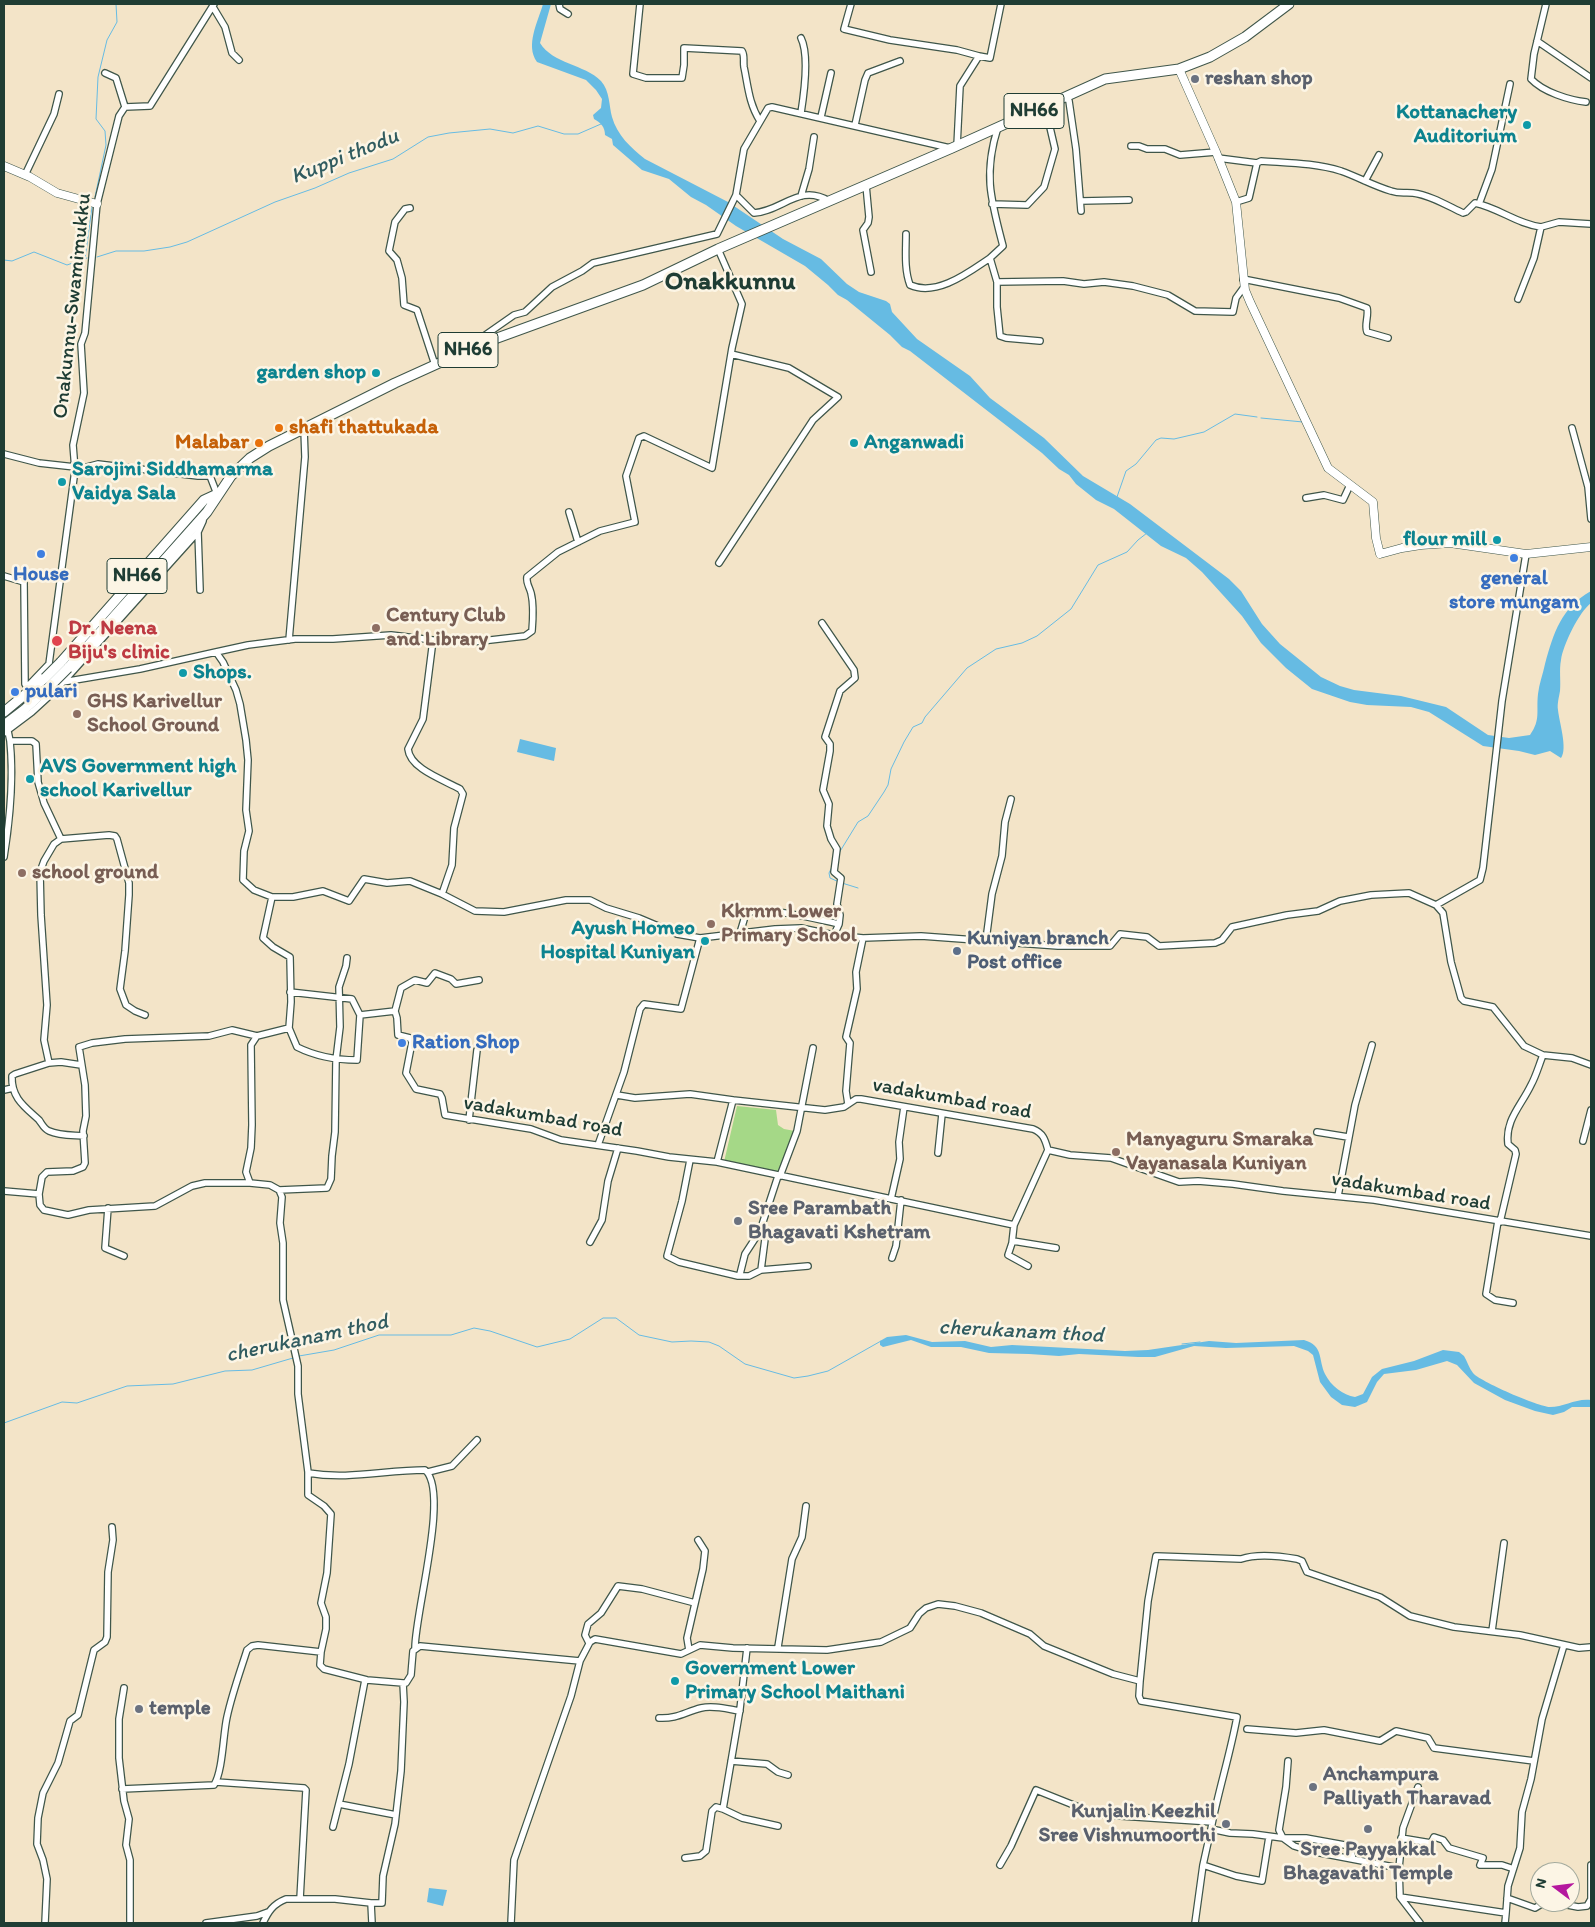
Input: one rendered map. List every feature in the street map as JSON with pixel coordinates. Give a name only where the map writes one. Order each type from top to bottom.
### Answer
[{"type":"highway","name":"NH66","points":[[5,730],[206,512],[231,476],[250,458],[269,446],[459,354],[489,341],[643,285],[718,249],[955,147],[1106,79],[1179,69],[1210,57],[1245,37],[1289,4]]},
{"type":"highway","name":"NH66","points":[[64,665],[204,500],[217,494]]},
{"type":"highway","name":"NH66","points":[[4,712],[48,682]]},
{"type":"main road","points":[[1179,69],[1236,202],[1244,287],[1250,302],[1328,468],[1373,502],[1376,538],[1380,554],[1421,544],[1450,543],[1526,554],[1591,547]]},
{"type":"main road","points":[[4,166],[25,175],[57,193],[97,204]]},
{"type":"street","points":[[558,4],[560,9],[568,14]]},
{"type":"street","points":[[640,4],[633,74],[646,78],[682,78],[684,48],[742,51],[752,109],[760,121]]},
{"type":"street","points":[[851,4],[844,29],[890,40],[957,50],[990,58],[1001,4]]},
{"type":"street","points":[[1546,4],[1537,41],[1531,79],[1537,85],[1556,93],[1586,102]]},
{"type":"street","points":[[214,5],[224,26],[232,53],[239,60]]},
{"type":"street","points":[[105,73],[116,78],[125,106],[150,106],[214,5]]},
{"type":"street","points":[[801,38],[804,54],[804,90],[801,113]]},
{"type":"street","points":[[1537,41],[1591,78]]},
{"type":"street","points":[[459,354],[514,315],[525,312],[552,287],[593,263],[717,234],[736,195],[744,150],[768,108],[772,106],[955,147],[960,86],[979,56]]},
{"type":"street","points":[[855,125],[868,73],[900,61]]},
{"type":"street","points":[[820,117],[831,73]]},
{"type":"street","points":[[1479,204],[1492,169],[1510,84]]},
{"type":"street","points":[[25,175],[54,114],[59,94]]},
{"type":"street","points":[[1066,96],[1069,101],[1072,121],[1081,211]]},
{"type":"street","name":"Onakunnu-Swamimukku","points":[[49,664],[75,469],[73,445],[84,393],[81,344],[85,333],[97,204],[119,116],[125,106]]},
{"type":"street","points":[[992,204],[1027,206],[1044,187],[1055,149],[1045,106]]},
{"type":"street","points":[[906,234],[907,273],[910,285],[913,287],[933,287],[956,280],[990,258],[1003,246],[992,204],[989,177],[993,142],[998,127]]},
{"type":"street","points":[[802,196],[814,137]]},
{"type":"street","points":[[1131,146],[1156,150],[1165,149],[1180,155],[1217,155],[1257,163],[1261,161],[1317,165],[1340,171],[1402,194],[1413,193],[1463,213],[1475,203],[1489,206],[1521,222],[1541,227],[1559,222],[1591,224]]},
{"type":"street","points":[[1365,181],[1379,155]]},
{"type":"street","points":[[1236,202],[1249,198],[1257,163]]},
{"type":"street","points":[[866,185],[868,223],[863,230],[871,272]]},
{"type":"street","points":[[736,195],[754,213],[765,212],[802,196],[819,195],[829,201]]},
{"type":"street","points":[[1080,201],[1129,200]]},
{"type":"street","points":[[410,208],[405,209],[395,222],[389,250],[397,260],[401,272],[404,305],[417,310],[435,365]]},
{"type":"street","points":[[1518,299],[1534,258],[1541,227]]},
{"type":"street","points":[[63,682],[140,669],[248,645],[289,640],[391,635],[473,642],[525,636],[532,631],[533,614],[531,592],[526,582],[527,577],[558,552],[600,531],[635,522],[626,476],[639,438],[644,436],[712,468],[731,354],[742,304],[718,249]]},
{"type":"street","points":[[990,258],[997,282],[1000,336],[1040,341]]},
{"type":"street","points":[[1243,279],[1339,298],[1367,308],[1365,328],[1367,332],[1388,338]]},
{"type":"street","points":[[997,282],[1063,281],[1084,284],[1104,282],[1133,286],[1168,295],[1195,311],[1233,312],[1236,298],[1244,287]]},
{"type":"street","points":[[719,563],[813,420],[838,396],[788,368],[731,354]]},
{"type":"street","points":[[1572,428],[1588,486],[1591,519]]},
{"type":"street","points":[[289,640],[305,457],[304,429]]},
{"type":"street","points":[[4,454],[39,463],[75,469],[98,464],[210,476],[217,494]]},
{"type":"street","points":[[1306,498],[1324,495],[1344,500],[1350,485]]},
{"type":"street","points":[[4,857],[11,798],[12,757],[10,741],[5,730],[32,712],[63,682],[198,532],[206,512]]},
{"type":"street","points":[[570,512],[578,542]]},
{"type":"street","points":[[198,532],[200,590]]},
{"type":"street","points":[[1436,905],[1476,882],[1481,877],[1502,701],[1526,554]]},
{"type":"street","points":[[4,576],[24,582],[26,687],[49,664],[63,682]]},
{"type":"street","points":[[822,623],[854,670],[855,678],[840,691],[825,737],[830,744],[823,790],[829,804],[826,826],[837,849],[834,872],[841,878],[837,904],[840,915],[834,935]]},
{"type":"street","points":[[433,640],[423,719],[408,749],[414,764],[460,789],[463,794],[454,828],[452,865],[442,894]]},
{"type":"street","points":[[216,652],[223,662],[236,690],[246,740],[248,760],[246,810],[250,830],[244,851],[243,880],[254,890],[272,896],[293,897],[323,891],[349,901],[364,879],[387,883],[410,881],[442,894],[475,911],[504,912],[566,900],[590,900],[606,908],[638,918],[676,934],[700,938],[775,929],[801,928],[834,935],[863,938],[921,936],[1058,946],[1110,946],[1120,934],[1147,938],[1159,946],[1215,943],[1222,940],[1232,927],[1287,915],[1318,911],[1340,901],[1371,895],[1409,893],[1436,905],[1443,913],[1451,962],[1460,998],[1464,1001],[1493,1007],[1524,1046],[1543,1055],[1577,1059],[1591,1065]]},
{"type":"street","points":[[10,741],[32,741],[36,744],[38,782],[44,803],[61,839]]},
{"type":"street","points":[[986,940],[992,894],[1002,856],[1005,822],[1011,799]]},
{"type":"street","points":[[50,1063],[44,1040],[47,998],[40,872],[50,850],[61,839],[109,835],[118,839],[129,884],[125,951],[120,989],[126,1005],[134,1011],[145,1015]]},
{"type":"street","points":[[272,896],[263,938],[290,958],[288,1028],[297,1047],[315,1055],[336,1060],[357,1060],[360,1015],[352,1000],[290,992]]},
{"type":"street","points":[[740,933],[746,913],[752,911],[780,913],[838,924]]},
{"type":"street","points":[[598,1145],[617,1095],[640,1009],[644,1004],[650,1004],[681,1009],[700,938]]},
{"type":"street","points":[[848,1104],[846,1091],[850,1043],[846,1037],[857,989],[856,972],[863,938]]},
{"type":"street","points":[[288,1028],[257,1036],[232,1030],[209,1036],[125,1039],[92,1043],[80,1047],[86,1106],[85,1163],[83,1167],[72,1171],[47,1172],[42,1177],[39,1194],[40,1205],[49,1212],[68,1215],[108,1208],[154,1206],[192,1186],[205,1183],[250,1183],[270,1185],[279,1190],[327,1188],[331,1179],[335,1132],[336,1060],[340,1027],[338,999],[339,987],[346,966],[346,958]]},
{"type":"street","points":[[360,1015],[395,1011],[401,988],[415,980],[427,983],[435,973],[451,979],[456,984],[479,980]]},
{"type":"street","name":"vadakumbad road","points":[[395,1011],[398,1035],[411,1040],[411,1052],[406,1073],[416,1089],[440,1094],[445,1115],[530,1129],[561,1140],[690,1160],[717,1162],[1014,1225]]},
{"type":"street","points":[[250,1183],[246,1172],[251,1148],[252,1125],[250,1054],[251,1044],[257,1036]]},
{"type":"street","points":[[1338,1196],[1354,1105],[1372,1045]]},
{"type":"street","points":[[738,1276],[747,1248],[759,1232],[797,1131],[813,1048]]},
{"type":"street","points":[[469,1120],[477,1050]]},
{"type":"street","points":[[1513,1303],[1495,1300],[1486,1294],[1499,1222],[1516,1154],[1516,1150],[1508,1144],[1509,1125],[1515,1111],[1531,1086],[1543,1055]]},
{"type":"street","points":[[81,1065],[61,1062],[50,1063],[12,1076],[14,1093],[22,1105],[44,1128],[50,1132],[62,1135],[84,1136]]},
{"type":"street","points":[[4,1090],[13,1088]]},
{"type":"street","name":"vadakumbad road","points":[[617,1095],[635,1098],[690,1094],[802,1108],[837,1109],[861,1099],[1033,1129],[1044,1136],[1048,1150],[1075,1155],[1111,1158],[1179,1182],[1198,1181],[1233,1184],[1374,1200],[1591,1236]]},
{"type":"street","points":[[717,1162],[733,1100]]},
{"type":"street","points":[[891,1199],[900,1158],[899,1142],[904,1107]]},
{"type":"street","points":[[1583,1141],[1591,1110]]},
{"type":"street","points":[[938,1153],[942,1114]]},
{"type":"street","points":[[1317,1132],[1348,1137]]},
{"type":"street","points":[[590,1242],[602,1220],[608,1182],[618,1148]]},
{"type":"street","points":[[1028,1266],[1008,1255],[1013,1240],[1014,1225],[1048,1150]]},
{"type":"street","points":[[690,1160],[682,1201],[667,1256],[679,1262],[708,1267],[738,1276],[749,1276],[762,1270],[808,1266]]},
{"type":"street","points":[[279,1190],[282,1197],[280,1223],[283,1243],[284,1300],[298,1366],[298,1394],[308,1473],[308,1496],[324,1506],[331,1514],[322,1603],[326,1618],[326,1630],[320,1665],[324,1668],[365,1680],[406,1683],[411,1675],[412,1653],[415,1648],[418,1616],[434,1519],[434,1493],[428,1472]]},
{"type":"street","points":[[4,1191],[39,1194]]},
{"type":"street","points":[[892,1258],[896,1246],[901,1200]]},
{"type":"street","points":[[108,1208],[105,1248],[124,1256]]},
{"type":"street","points":[[759,1232],[763,1234],[765,1239],[762,1270]]},
{"type":"street","points":[[1013,1240],[1056,1248]]},
{"type":"street","points":[[308,1473],[347,1477],[408,1470],[428,1472],[452,1466],[477,1440]]},
{"type":"street","points":[[778,1647],[792,1559],[802,1537],[806,1506]]},
{"type":"street","points":[[45,1923],[46,1879],[43,1860],[37,1844],[40,1802],[58,1763],[70,1721],[78,1715],[94,1650],[105,1642],[109,1555],[113,1540],[112,1526]]},
{"type":"street","points":[[689,1650],[687,1638],[703,1569],[705,1551],[698,1540]]},
{"type":"street","points":[[1492,1631],[1504,1543]]},
{"type":"street","points":[[1195,1923],[1210,1830],[1230,1754],[1237,1717],[1143,1702],[1139,1696],[1148,1601],[1156,1556],[1241,1559],[1249,1556],[1266,1556],[1302,1561],[1307,1572],[1380,1597],[1410,1616],[1454,1627],[1529,1637],[1579,1648],[1591,1647]]},
{"type":"street","points":[[589,1643],[585,1635],[588,1624],[600,1613],[618,1586],[642,1589],[695,1603]]},
{"type":"street","points":[[511,1923],[514,1860],[571,1696],[580,1661],[589,1643],[596,1639],[681,1654],[700,1645],[827,1650],[880,1642],[910,1628],[919,1614],[926,1608],[938,1604],[981,1612],[1030,1634],[1044,1646],[1113,1674],[1140,1681]]},
{"type":"street","points":[[216,1782],[230,1703],[247,1650],[252,1646],[258,1645],[321,1652]]},
{"type":"street","points":[[1505,1923],[1511,1875],[1520,1848],[1522,1812],[1542,1718],[1564,1645]]},
{"type":"street","points":[[415,1648],[420,1646],[451,1648],[580,1661]]},
{"type":"street","points":[[723,1809],[740,1711],[747,1648]]},
{"type":"street","points":[[333,1827],[349,1764],[365,1680]]},
{"type":"street","points":[[263,1923],[268,1912],[278,1902],[286,1899],[335,1899],[371,1903],[382,1902],[384,1869],[396,1815],[403,1739],[403,1683]]},
{"type":"street","points":[[124,1688],[119,1719],[119,1745],[122,1789],[128,1819],[126,1845],[130,1860],[130,1923]]},
{"type":"street","points":[[659,1718],[677,1717],[698,1708],[710,1706],[740,1711]]},
{"type":"street","points":[[1248,1729],[1296,1733],[1324,1730],[1380,1741],[1396,1731],[1428,1738],[1434,1748],[1534,1761]]},
{"type":"street","points":[[1288,1761],[1286,1788],[1279,1830],[1283,1838],[1294,1846],[1400,1868]]},
{"type":"street","points":[[731,1762],[767,1764],[778,1772],[788,1775]]},
{"type":"street","points":[[122,1789],[214,1785],[216,1782],[304,1788],[306,1790],[300,1899]]},
{"type":"street","points":[[1418,1787],[1401,1838],[1400,1897],[1420,1923]]},
{"type":"street","points":[[1000,1865],[1011,1846],[1036,1790],[1086,1810],[1105,1815],[1212,1822]]},
{"type":"street","points":[[339,1804],[396,1815]]},
{"type":"street","points":[[685,1858],[700,1856],[706,1851],[712,1811],[716,1807],[742,1818],[778,1826]]},
{"type":"street","points":[[1210,1830],[1269,1837],[1306,1838],[1350,1846],[1353,1859]]},
{"type":"street","points":[[1203,1865],[1236,1876],[1262,1881],[1269,1837]]},
{"type":"street","points":[[1401,1838],[1431,1843],[1434,1837],[1442,1840],[1449,1848],[1484,1858],[1480,1865],[1502,1865],[1511,1868]]},
{"type":"street","points":[[1580,1907],[1587,1906],[1591,1899],[1591,1865]]},
{"type":"street","points":[[1400,1897],[1506,1913]]},
{"type":"street","points":[[1507,1898],[1530,1906]]},
{"type":"street","points":[[371,1903],[372,1923]]},
{"type":"street","points":[[206,1923],[257,1916],[268,1912]]},
{"type":"green space","points":[[737,1106],[776,1110],[778,1125],[784,1129],[795,1131],[779,1173],[724,1162]]},
{"type":"water","points":[[543,4],[551,4],[540,43],[546,50],[561,60],[594,75],[601,81],[608,94],[612,117],[617,130],[625,141],[640,155],[728,202],[783,239],[821,259],[847,284],[859,292],[890,304],[892,312],[917,339],[970,376],[990,398],[1044,438],[1083,476],[1130,504],[1229,579],[1241,591],[1262,624],[1280,644],[1321,677],[1354,690],[1401,696],[1446,707],[1488,735],[1509,738],[1530,735],[1537,720],[1539,686],[1556,631],[1572,605],[1591,591],[1591,603],[1586,607],[1572,629],[1561,660],[1558,705],[1564,748],[1561,758],[1550,751],[1535,755],[1483,746],[1429,712],[1411,707],[1367,705],[1350,702],[1312,689],[1286,668],[1261,643],[1242,616],[1202,572],[1186,558],[1161,546],[1114,509],[1096,500],[1042,453],[910,351],[902,347],[890,335],[847,300],[838,295],[805,266],[736,226],[691,197],[669,179],[642,170],[613,145],[612,139],[605,135],[602,126],[594,119],[593,115],[601,108],[602,99],[596,90],[586,80],[537,62],[532,48],[532,41]]},
{"type":"water","points":[[520,739],[556,748],[554,761],[517,752]]},
{"type":"water","points":[[906,1335],[932,1342],[965,1341],[991,1347],[1012,1345],[1125,1351],[1148,1350],[1209,1341],[1236,1343],[1304,1340],[1318,1349],[1325,1374],[1334,1386],[1342,1392],[1355,1397],[1363,1394],[1372,1377],[1382,1369],[1414,1361],[1443,1350],[1459,1352],[1464,1356],[1473,1373],[1478,1377],[1522,1398],[1550,1407],[1580,1400],[1591,1400],[1591,1407],[1572,1407],[1564,1412],[1553,1415],[1535,1411],[1505,1400],[1474,1383],[1457,1365],[1447,1361],[1416,1370],[1384,1374],[1377,1382],[1367,1402],[1355,1407],[1342,1405],[1331,1397],[1320,1382],[1313,1355],[1294,1346],[1226,1348],[1194,1346],[1155,1357],[1138,1357],[989,1353],[961,1347],[931,1347],[911,1340],[883,1347],[880,1345],[880,1341],[887,1337]]},
{"type":"water","points":[[429,1888],[447,1890],[443,1906],[427,1902]]},
{"type":"waterway","points":[[95,197],[106,145],[105,131],[96,119],[98,77],[107,40],[117,22],[116,4]]},
{"type":"waterway","name":"Kuppi thodu","points":[[97,257],[116,251],[144,251],[187,242],[275,202],[315,188],[349,173],[393,159],[428,137],[490,129],[513,133],[538,126],[564,134],[578,134],[601,124]]},
{"type":"waterway","points":[[85,259],[92,207]]},
{"type":"waterway","points":[[4,260],[12,261],[34,252],[67,265],[87,258]]},
{"type":"waterway","points":[[1117,497],[1126,471],[1136,464],[1156,440],[1161,438],[1174,439],[1204,432],[1235,414],[1257,417]]},
{"type":"waterway","points":[[1261,418],[1303,422]]},
{"type":"waterway","points":[[839,853],[858,822],[868,816],[884,792],[888,785],[891,769],[913,727],[922,723],[967,668],[996,649],[1022,643],[1037,636],[1071,609],[1098,565],[1127,552],[1147,533]]},
{"type":"waterway","points":[[832,867],[829,873],[830,878],[839,882]]},
{"type":"waterway","points":[[842,883],[858,888]]},
{"type":"waterway","name":"cherukanam thod","points":[[299,1356],[334,1350],[379,1335],[451,1335],[474,1328],[490,1331],[537,1347],[570,1339],[603,1318],[616,1318],[639,1335],[672,1342],[709,1342],[719,1346],[745,1364],[794,1378],[828,1371],[881,1341]]},
{"type":"waterway","name":"cherukanam thod","points":[[1182,1344],[1200,1342]]},
{"type":"waterway","name":"cherukanam thod","points":[[4,1423],[62,1402],[77,1403],[127,1386],[173,1384],[225,1371],[252,1370],[293,1358]]},
{"type":"place","name":"reshan shop","points":[[1195,79]]},
{"type":"place","name":"Kottanachery Auditorium","points":[[1527,125]]},
{"type":"place","name":"garden shop","points":[[376,373]]},
{"type":"place","name":"shafi thattukada","points":[[279,428]]},
{"type":"place","name":"Malabar","points":[[259,443]]},
{"type":"place","name":"Anganwadi","points":[[854,443]]},
{"type":"place","name":"Sarojini Siddhamarma Vaidya Sala","points":[[62,482]]},
{"type":"place","name":"flour mill","points":[[1497,540]]},
{"type":"place","name":"House","points":[[41,554]]},
{"type":"place","name":"general store mungam","points":[[1514,558]]},
{"type":"place","name":"Century Club and Library","points":[[376,628]]},
{"type":"place","name":"Dr. Neena Biju's clinic","points":[[57,641]]},
{"type":"place","name":"Shops.","points":[[183,673]]},
{"type":"place","name":"pulari","points":[[15,692]]},
{"type":"place","name":"GHS Karivellur School Ground","points":[[77,714]]},
{"type":"place","name":"AVS Government high school Karivellur","points":[[30,779]]},
{"type":"place","name":"school ground","points":[[22,873]]},
{"type":"place","name":"Kkrnm Lower Primary School","points":[[711,924]]},
{"type":"place","name":"Ayush Homeo Hospital Kuniyan","points":[[705,941]]},
{"type":"place","name":"Kuniyan branch Post office","points":[[957,951]]},
{"type":"place","name":"Ration Shop","points":[[402,1043]]},
{"type":"place","name":"Manyaguru Smaraka Vayanasala Kuniyan","points":[[1116,1152]]},
{"type":"place","name":"Sree Parambath Bhagavati Kshetram","points":[[738,1221]]},
{"type":"place","name":"Government Lower Primary School Maithani","points":[[675,1681]]},
{"type":"place","name":"temple","points":[[139,1709]]},
{"type":"place","name":"Anchampura Palliyath Tharavad","points":[[1313,1787]]},
{"type":"place","name":"Kunjalin Keezhil Sree Vishnumoorthi","points":[[1226,1824]]},
{"type":"place","name":"Sree Payyakkal Bhagavathi Temple","points":[[1368,1829]]},
{"type":"district","name":"Onakkunnu","points":[[730,282]]}]
